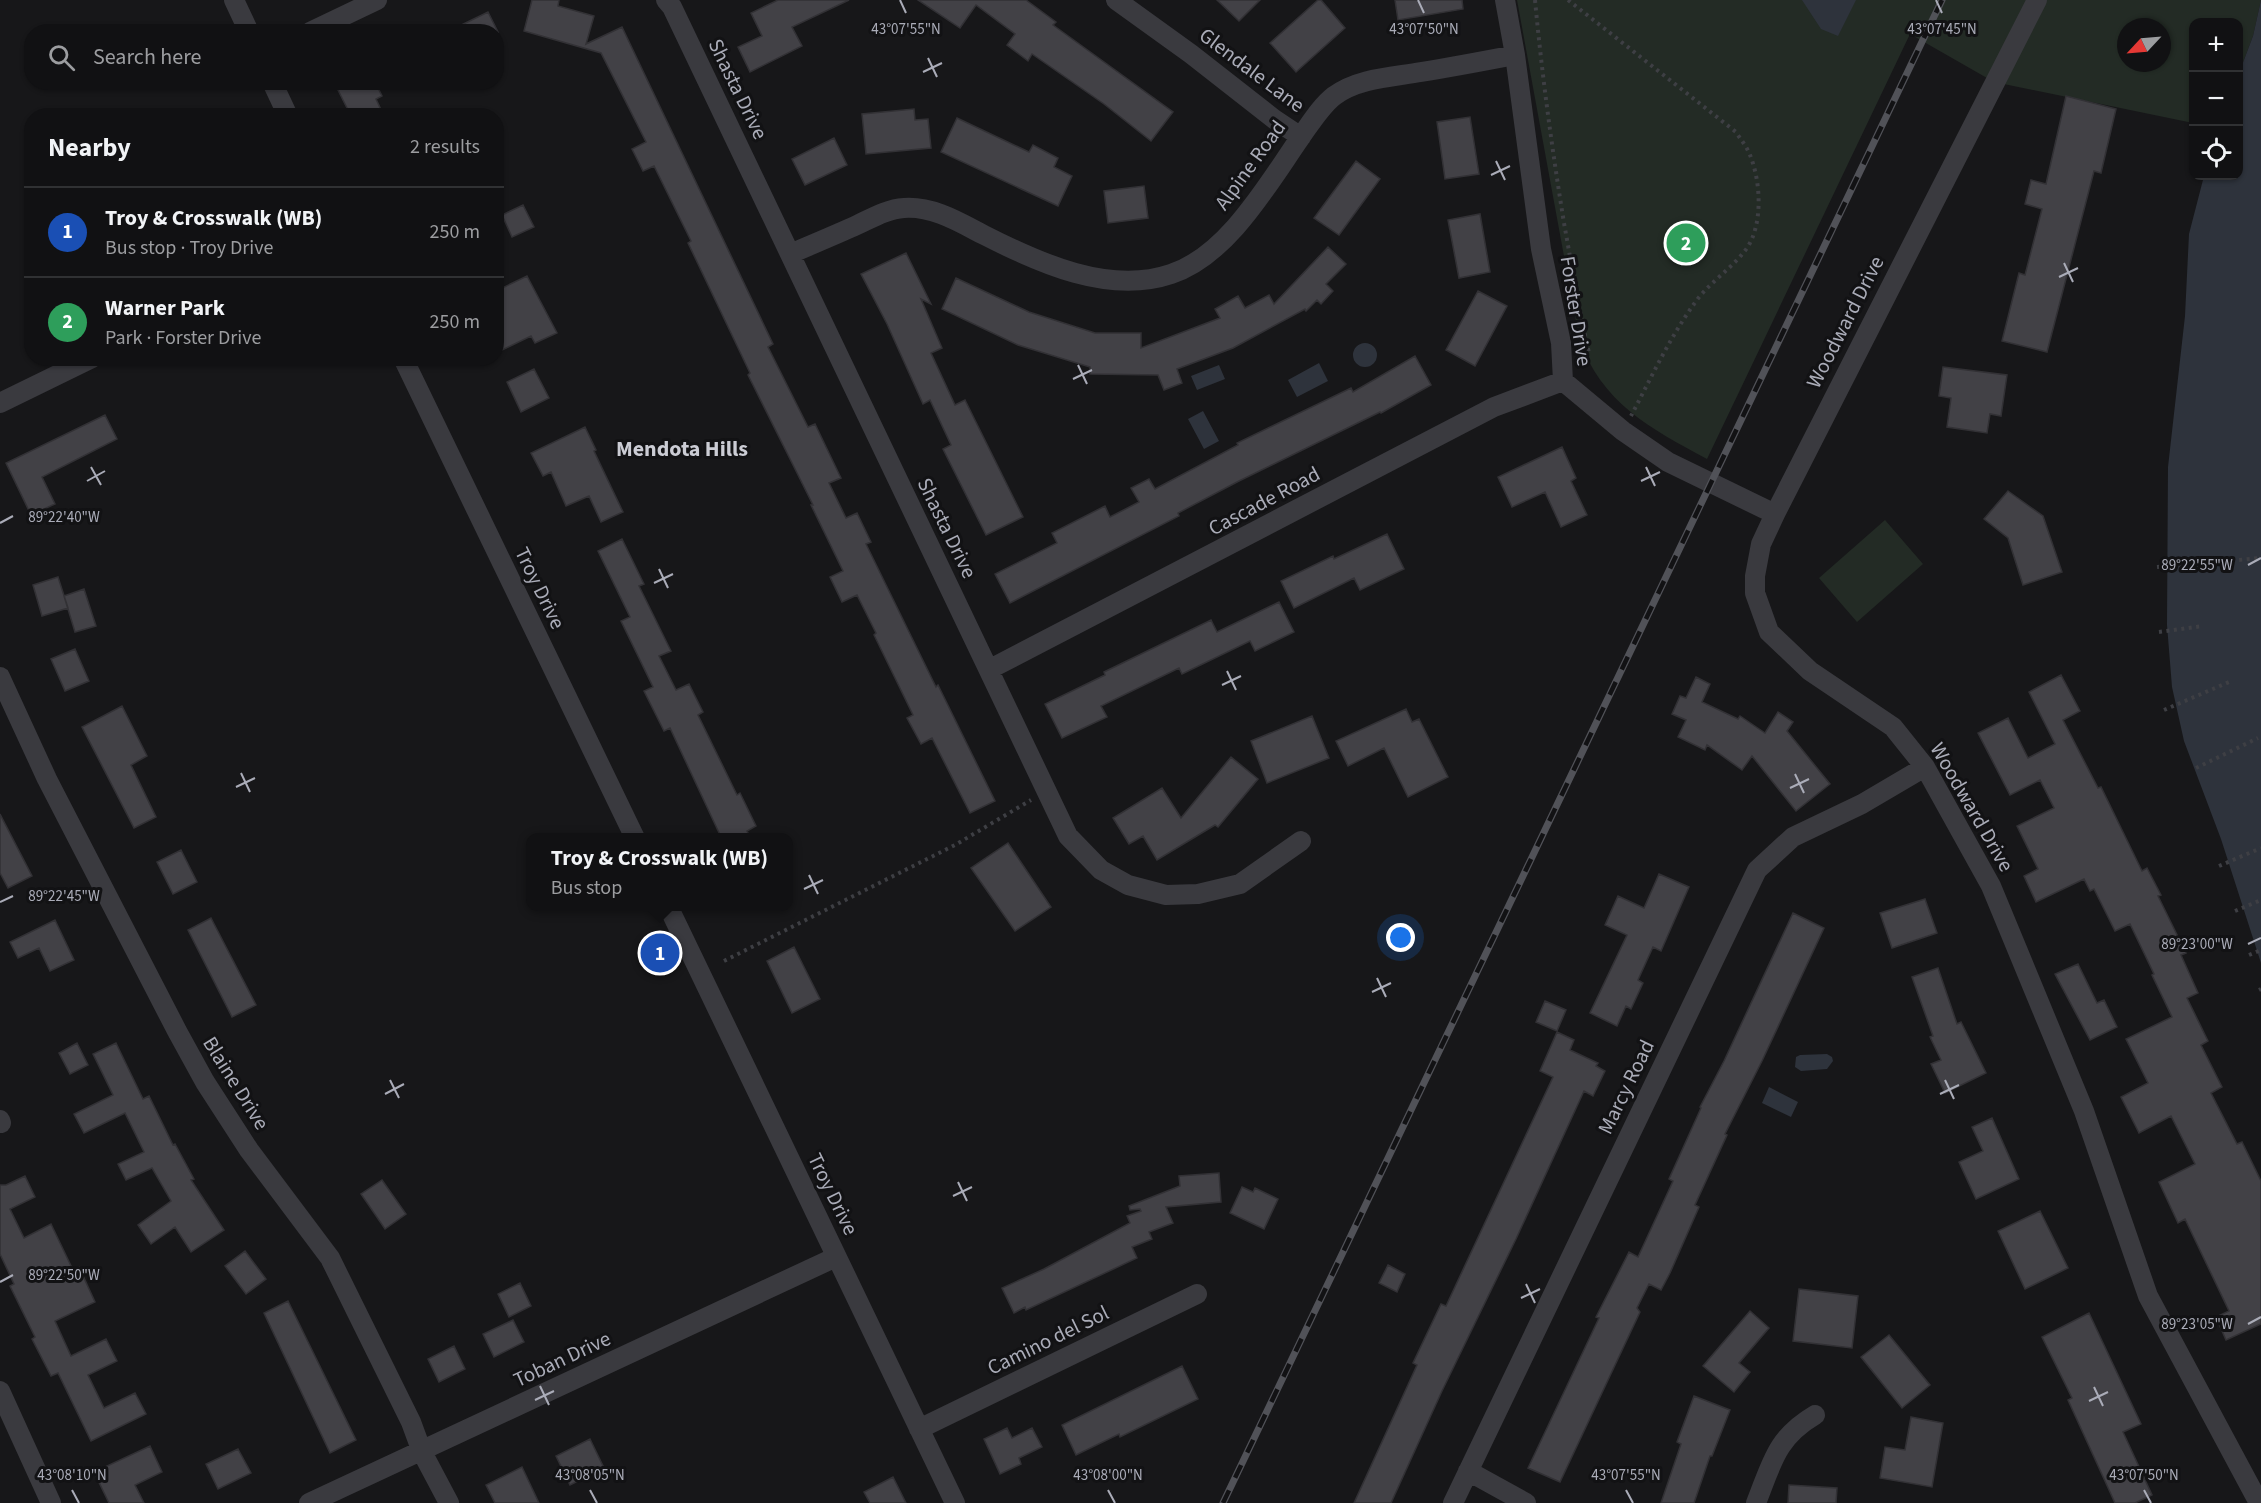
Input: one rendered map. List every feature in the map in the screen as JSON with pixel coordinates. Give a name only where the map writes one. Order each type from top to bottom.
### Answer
[{"type":"street","points":[[234,0],[245,24]]},
{"type":"street","points":[[327,24],[377,0]]},
{"type":"street","name":"Shasta Drive","points":[[666,0],[672,7],[1068,836],[1101,870],[1128,885],[1166,895],[1198,894],[1240,884],[1301,841]]},
{"type":"street","name":"Glendale Lane","points":[[1116,0],[1301,137]]},
{"type":"street","name":"Forster Drive","points":[[1505,0],[1515,55],[1541,249],[1561,343],[1563,381],[1623,431],[1668,462],[1775,514]]},
{"type":"street","name":"Woodward Drive","points":[[2037,0],[1775,514],[1756,561],[1755,593],[1769,632],[1810,671],[1893,727],[1925,767],[1991,886],[2084,1111],[2148,1296],[2259,1503]]},
{"type":"street","name":"Alpine Road","points":[[790,254],[890,211],[912,208],[947,216],[1006,247],[1060,269],[1090,278],[1147,279],[1169,275],[1208,253],[1241,222],[1301,137],[1333,97],[1347,88],[1359,83],[1515,55]]},
{"type":"street","points":[[276,90],[284,108]]},
{"type":"street","points":[[0,403],[76,366]]},
{"type":"street","name":"Troy Drive","points":[[407,366],[633,833]]},
{"type":"street","name":"Cascade Road","points":[[990,669],[1494,407],[1563,381]]},
{"type":"street","name":"Blaine Drive","points":[[0,677],[47,779],[205,1082],[249,1150],[330,1258],[411,1422],[422,1452],[449,1503]]},
{"type":"street","name":"Marcy Road","points":[[1453,1503],[1757,870],[1793,837],[1862,804],[1925,767]]},
{"type":"street","name":"Troy Drive","points":[[670,911],[955,1503]]},
{"type":"street","name":"Toban Drive","points":[[309,1503],[836,1257]]},
{"type":"street","name":"Camino del Sol","points":[[919,1430],[1197,1294]]},
{"type":"street","points":[[0,1391],[51,1503]]},
{"type":"street","points":[[1756,1503],[1783,1440],[1797,1426],[1815,1415]]},
{"type":"street","points":[[1468,1471],[1526,1503]]},
{"type":"path","points":[[1535,0],[1542,75],[1558,186],[1579,312],[1590,353],[1563,381]]},
{"type":"path","points":[[1568,0],[1736,132],[1750,156],[1756,183],[1759,208],[1755,232],[1751,240],[1746,249],[1696,302],[1672,337],[1623,431]]},
{"type":"path","points":[[2157,567],[2261,558]]},
{"type":"path","points":[[2159,632],[2203,626]]},
{"type":"path","points":[[2163,710],[2229,682]]},
{"type":"path","points":[[2196,768],[2258,738]]},
{"type":"path","points":[[724,961],[955,844],[1047,790]]},
{"type":"path","points":[[2219,866],[2261,848]]},
{"type":"path","points":[[2235,911],[2261,900]]},
{"type":"path","points":[[2249,955],[2261,950]]},
{"type":"shaded area","points":[[1517,0],[2261,0],[2253,36],[2243,62],[2243,18],[2189,18],[2189,122],[1994,82],[1910,34],[1707,459],[1666,436],[1630,411],[1614,397],[1588,361],[1579,338]]},
{"type":"shaded area","points":[[1802,0],[1856,0],[1838,36],[1821,29]]},
{"type":"shaded area","points":[[2261,0],[2261,963],[2221,839],[2184,741],[2172,687],[2167,625],[2168,467],[2185,316],[2189,234],[2203,180],[2243,180],[2243,62],[2253,36]]},
{"type":"shaded area","points":[[1365,343],[1373,347],[1377,355],[1373,363],[1365,367],[1357,363],[1353,355],[1357,347]]},
{"type":"shaded area","points":[[1319,363],[1328,381],[1297,397],[1288,380]]},
{"type":"shaded area","points":[[1219,365],[1225,379],[1197,390],[1191,376]]},
{"type":"shaded area","points":[[1203,411],[1219,441],[1204,449],[1188,419]]},
{"type":"shaded area","points":[[1885,520],[1923,564],[1857,622],[1819,578]]},
{"type":"shaded area","points":[[1827,1054],[1832,1057],[1833,1061],[1827,1069],[1801,1071],[1795,1067],[1796,1057],[1800,1055]]},
{"type":"shaded area","points":[[1769,1087],[1798,1102],[1791,1117],[1762,1103]]},
{"type":"building","points":[[532,0],[559,0],[558,6],[594,16],[586,44],[622,27],[773,344],[768,347],[808,427],[815,424],[841,478],[829,483],[846,518],[857,513],[871,542],[866,544],[995,801],[970,813],[932,738],[921,744],[907,718],[913,715],[857,595],[842,602],[830,577],[843,571],[748,375],[750,373],[688,243],[691,241],[654,166],[643,171],[632,149],[646,142],[601,53],[524,31]]},
{"type":"building","points":[[778,0],[849,0],[792,27],[802,46],[750,72],[738,47],[762,36],[751,13]]},
{"type":"building","points":[[918,0],[1026,0],[1056,22],[1053,25],[1173,112],[1151,141],[1104,104],[1032,54],[1028,61],[1007,45],[1015,34],[976,5],[960,28]]},
{"type":"building","points":[[1217,0],[1260,0],[1239,21]]},
{"type":"building","points":[[1318,0],[1321,0],[1345,28],[1296,72],[1270,43]]},
{"type":"building","points":[[1395,0],[1462,0],[1463,9],[1398,20]]},
{"type":"building","points":[[488,12],[494,24],[463,24]]},
{"type":"building","points":[[338,90],[379,90],[382,96],[376,99],[380,108],[347,108]]},
{"type":"building","points":[[2066,96],[2116,109],[2101,173],[2094,171],[2047,352],[2002,341],[2019,273],[2025,275],[2042,209],[2025,204],[2031,180],[2046,184]]},
{"type":"building","points":[[914,109],[915,120],[928,119],[931,148],[866,154],[862,114]]},
{"type":"building","points":[[1470,117],[1479,174],[1445,179],[1437,122]]},
{"type":"building","points":[[957,118],[1029,152],[1033,145],[1058,158],[1054,167],[1072,176],[1058,206],[941,152]]},
{"type":"building","points":[[834,138],[847,165],[805,185],[792,159]]},
{"type":"building","points":[[1356,161],[1380,179],[1339,235],[1314,218]]},
{"type":"building","points":[[1144,186],[1148,218],[1108,223],[1104,191]]},
{"type":"building","points":[[523,205],[534,227],[512,237],[504,214]]},
{"type":"building","points":[[1480,214],[1490,272],[1459,278],[1448,220]]},
{"type":"building","points":[[1328,247],[1346,264],[1326,284],[1333,291],[1321,304],[1317,300],[1306,311],[1305,309],[1233,348],[1177,369],[1182,383],[1164,390],[1158,375],[1090,374],[1090,367],[1018,345],[942,309],[956,278],[1029,312],[1095,333],[1141,333],[1141,348],[1220,318],[1215,309],[1238,296],[1245,308],[1269,295],[1274,304]]},
{"type":"building","points":[[906,253],[931,304],[921,299],[942,348],[931,353],[955,405],[965,400],[1023,517],[986,535],[943,449],[951,445],[930,400],[923,404],[887,324],[861,274]]},
{"type":"building","points":[[527,276],[557,333],[535,343],[531,336],[504,349],[504,287]]},
{"type":"building","points":[[1478,291],[1507,306],[1475,366],[1446,350]]},
{"type":"building","points":[[1415,356],[1431,385],[1381,413],[1239,481],[1178,513],[1179,516],[1010,603],[995,574],[1057,543],[1052,533],[1105,506],[1110,517],[1139,502],[1131,488],[1149,479],[1155,489],[1238,445],[1237,443],[1351,388],[1353,392]]},
{"type":"building","points":[[1943,367],[2007,375],[2001,416],[1990,414],[1987,433],[1947,427],[1951,398],[1939,396]]},
{"type":"building","points":[[534,369],[549,398],[521,412],[507,382]]},
{"type":"building","points":[[105,415],[117,439],[42,477],[55,504],[31,515],[6,463]]},
{"type":"building","points":[[585,427],[623,512],[601,522],[589,496],[566,506],[551,472],[543,476],[531,453]]},
{"type":"building","points":[[1562,447],[1576,478],[1571,481],[1587,515],[1561,527],[1545,492],[1512,507],[1498,477]]},
{"type":"building","points":[[2008,491],[2043,516],[2062,572],[2023,585],[2008,538],[1984,519]]},
{"type":"building","points":[[1387,534],[1404,569],[1360,590],[1354,578],[1294,608],[1281,581]]},
{"type":"building","points":[[622,539],[644,584],[639,586],[671,651],[659,656],[676,690],[689,684],[703,712],[698,715],[737,795],[740,793],[756,826],[747,831],[748,833],[719,833],[670,728],[664,731],[644,691],[653,687],[621,621],[630,617],[598,551]]},
{"type":"building","points":[[58,577],[68,608],[42,616],[33,585]]},
{"type":"building","points":[[84,589],[96,626],[75,632],[64,596]]},
{"type":"building","points":[[1279,602],[1294,632],[1255,651],[1250,641],[1182,674],[1179,668],[1101,706],[1107,717],[1062,738],[1045,704],[1105,675],[1104,672],[1211,620],[1217,632]]},
{"type":"building","points":[[75,649],[89,681],[65,691],[51,659]]},
{"type":"building","points":[[2061,675],[2080,711],[2063,720],[2098,788],[2101,787],[2142,871],[2147,868],[2186,953],[2181,955],[2198,993],[2187,998],[2208,1041],[2201,1045],[2222,1087],[2211,1093],[2237,1144],[2242,1142],[2261,1181],[2261,1324],[2226,1340],[2216,1317],[2229,1311],[2185,1219],[2178,1223],[2159,1182],[2195,1164],[2171,1116],[2139,1133],[2121,1097],[2148,1083],[2126,1039],[2172,1017],[2130,924],[2115,931],[2094,889],[2090,891],[2084,879],[2036,902],[2024,876],[2038,869],[2017,826],[2054,808],[2040,780],[2010,795],[1978,733],[2008,718],[2028,758],[2055,744],[2029,692]]},
{"type":"building","points":[[1696,677],[1710,684],[1702,702],[1738,719],[1740,716],[1765,733],[1778,712],[1793,722],[1787,731],[1830,784],[1796,811],[1752,756],[1742,770],[1707,745],[1705,750],[1678,737],[1686,720],[1672,714],[1680,696],[1686,698]]},
{"type":"building","points":[[122,706],[147,756],[131,765],[156,817],[134,828],[82,727]]},
{"type":"building","points":[[1406,709],[1412,722],[1419,719],[1448,777],[1408,797],[1384,748],[1348,766],[1336,741]]},
{"type":"building","points":[[1312,716],[1329,758],[1267,783],[1251,741]]},
{"type":"building","points":[[1231,757],[1258,779],[1218,827],[1215,825],[1157,860],[1143,836],[1129,844],[1113,818],[1162,788],[1181,818]]},
{"type":"building","points":[[0,814],[32,876],[8,888],[0,873]]},
{"type":"building","points":[[1008,843],[1051,907],[1015,931],[971,868]]},
{"type":"building","points":[[181,850],[197,882],[173,894],[157,862]]},
{"type":"building","points":[[1659,874],[1689,887],[1661,951],[1653,947],[1638,980],[1643,983],[1631,1009],[1626,1006],[1617,1026],[1590,1013],[1627,935],[1605,925],[1618,896],[1644,908]]},
{"type":"building","points":[[1925,899],[1937,933],[1892,948],[1880,913]]},
{"type":"building","points":[[1793,913],[1824,928],[1725,1134],[1727,1135],[1695,1205],[1699,1207],[1670,1273],[1661,1290],[1649,1284],[1637,1308],[1640,1312],[1560,1482],[1528,1468],[1599,1318],[1596,1317],[1629,1252],[1638,1257],[1673,1181],[1669,1179],[1700,1107]]},
{"type":"building","points":[[211,918],[256,1005],[232,1017],[188,930]]},
{"type":"building","points":[[55,920],[74,960],[50,971],[39,948],[18,958],[10,942]]},
{"type":"building","points":[[794,947],[820,999],[792,1013],[767,961]]},
{"type":"building","points":[[2078,964],[2097,1003],[2104,1000],[2117,1027],[2090,1040],[2055,974]]},
{"type":"building","points":[[1938,968],[1957,1024],[1961,1022],[1986,1073],[1945,1093],[1931,1064],[1941,1060],[1930,1037],[1933,1036],[1912,977]]},
{"type":"building","points":[[1545,1001],[1566,1010],[1557,1031],[1536,1022]]},
{"type":"building","points":[[1557,1032],[1574,1040],[1570,1050],[1598,1063],[1596,1066],[1605,1071],[1593,1096],[1584,1091],[1391,1503],[1354,1503],[1417,1365],[1413,1363],[1441,1304],[1446,1306],[1553,1077],[1540,1071]]},
{"type":"building","points":[[77,1043],[88,1065],[70,1074],[59,1053]]},
{"type":"building","points":[[116,1043],[143,1099],[149,1096],[173,1145],[175,1144],[194,1179],[191,1180],[224,1230],[191,1252],[175,1227],[151,1244],[138,1225],[171,1201],[152,1168],[126,1180],[118,1164],[144,1152],[125,1113],[84,1133],[74,1114],[113,1095],[93,1054]]},
{"type":"building","points":[[1992,1118],[2019,1179],[1976,1199],[1959,1162],[1983,1151],[1972,1127]]},
{"type":"building","points":[[1219,1173],[1221,1202],[1166,1207],[1173,1223],[1149,1232],[1152,1239],[1132,1247],[1137,1258],[1026,1310],[1025,1307],[1014,1313],[1002,1288],[1044,1269],[1130,1223],[1127,1216],[1141,1211],[1140,1209],[1130,1210],[1129,1206],[1180,1186],[1179,1176]]},
{"type":"building","points":[[25,1176],[35,1197],[10,1209],[24,1238],[51,1224],[73,1270],[79,1267],[95,1302],[55,1321],[71,1356],[106,1339],[117,1361],[88,1375],[104,1408],[135,1393],[146,1414],[91,1441],[58,1373],[51,1376],[32,1339],[35,1337],[10,1286],[14,1284],[0,1254],[0,1185],[6,1185]]},
{"type":"building","points":[[382,1180],[406,1214],[385,1229],[361,1194]]},
{"type":"building","points":[[1242,1187],[1253,1192],[1255,1188],[1278,1199],[1264,1229],[1230,1213]]},
{"type":"building","points":[[2040,1211],[2068,1268],[2025,1289],[1998,1231]]},
{"type":"building","points":[[245,1251],[266,1279],[246,1294],[225,1266]]},
{"type":"building","points":[[1388,1265],[1405,1274],[1397,1292],[1379,1283]]},
{"type":"building","points":[[520,1283],[531,1306],[509,1317],[498,1294]]},
{"type":"building","points":[[1799,1289],[1858,1296],[1852,1348],[1793,1341]]},
{"type":"building","points":[[288,1301],[356,1440],[330,1453],[264,1313]]},
{"type":"building","points":[[1750,1311],[1769,1328],[1739,1363],[1750,1372],[1734,1392],[1703,1366]]},
{"type":"building","points":[[2089,1313],[2141,1424],[2123,1432],[2152,1495],[2135,1503],[2115,1503],[2068,1400],[2072,1398],[2042,1337]]},
{"type":"building","points":[[513,1320],[524,1342],[494,1357],[483,1334]]},
{"type":"building","points":[[1889,1335],[1930,1385],[1902,1408],[1861,1357]]},
{"type":"building","points":[[454,1346],[465,1369],[439,1382],[428,1359]]},
{"type":"building","points":[[1182,1366],[1198,1399],[1120,1437],[1119,1434],[1076,1455],[1062,1425]]},
{"type":"building","points":[[1694,1396],[1730,1410],[1712,1456],[1710,1456],[1694,1503],[1661,1503],[1681,1444],[1677,1442]]},
{"type":"building","points":[[1911,1417],[1943,1423],[1932,1487],[1880,1478],[1885,1447],[1905,1450]]},
{"type":"building","points":[[1007,1428],[1012,1438],[1032,1428],[1042,1447],[1019,1458],[1021,1464],[1000,1474],[984,1439]]},
{"type":"building","points":[[590,1439],[604,1468],[570,1485],[556,1456]]},
{"type":"building","points":[[150,1446],[162,1472],[135,1485],[144,1503],[109,1503],[94,1472]]},
{"type":"building","points":[[238,1449],[251,1473],[218,1489],[206,1464]]},
{"type":"building","points":[[522,1467],[539,1503],[495,1503],[486,1485]]},
{"type":"building","points":[[893,1477],[906,1503],[870,1503],[864,1492]]},
{"type":"building","points":[[1789,1485],[1837,1488],[1836,1503],[1788,1503]]},
{"type":"railway","points":[[1223,1503],[1942,0]]},
{"type":"place","name":"Warner Park","points":[[1686,243]]},
{"type":"place","name":"Troy & Crosswalk (WB)","points":[[660,953]]},
{"type":"district","name":"Mendota Hills","points":[[682,449]]}]
